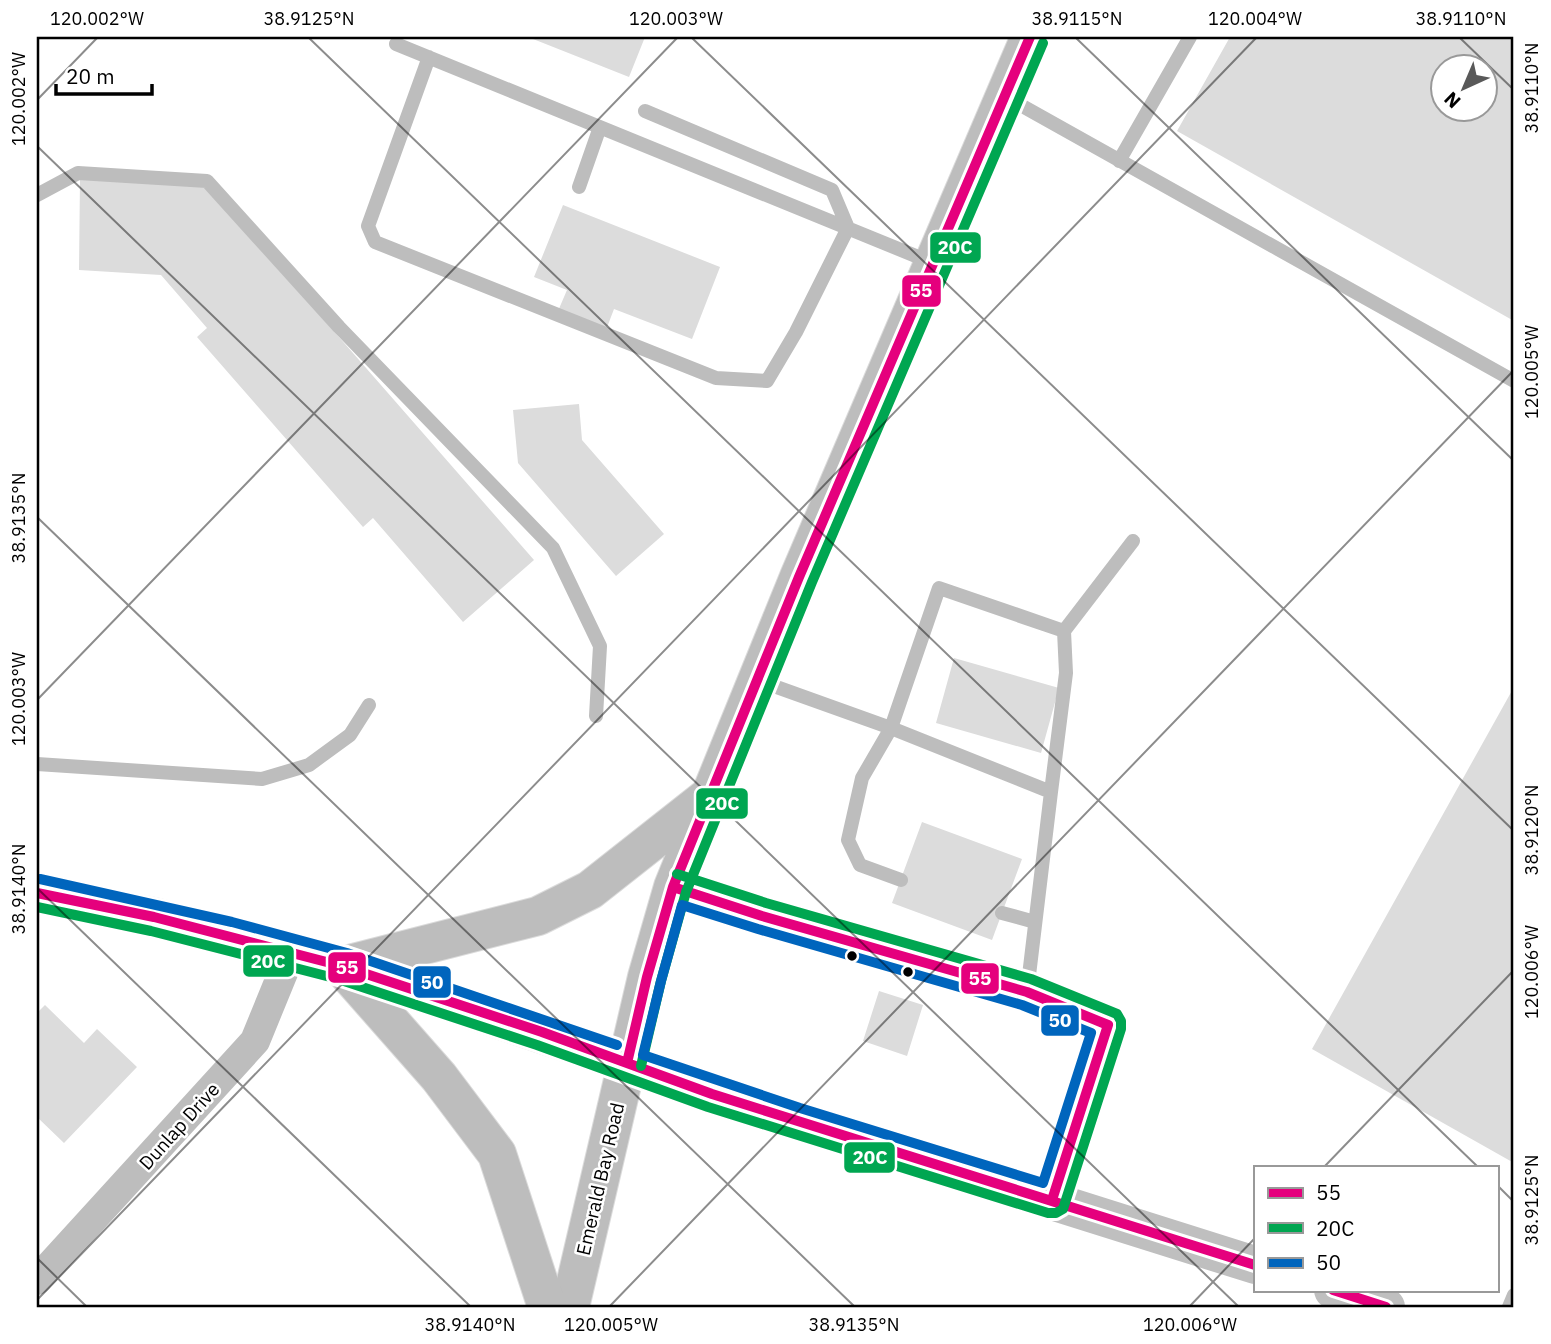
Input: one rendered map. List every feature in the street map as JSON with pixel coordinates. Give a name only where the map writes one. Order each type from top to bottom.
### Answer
[{"type":"main road","name":"Emerald Bay Road","points":[[570,1307],[647,977],[673,887],[757,680],[1030,37]]},
{"type":"main road","points":[[341,966],[538,916],[590,890],[710,796]]},
{"type":"main road","points":[[37,893],[154,918],[341,966],[542,1032],[712,1094],[1254,1265]]},
{"type":"main road","points":[[341,966],[439,1077],[497,1154],[547,1307]]},
{"type":"main road","points":[[1338,1292],[1386,1307]]},
{"type":"street","name":"Dunlap Drive","points":[[37,1280],[255,1041],[291,953]]},
{"type":"lane","points":[[1119,161],[1190,37]]},
{"type":"lane","points":[[396,44],[934,264]]},
{"type":"lane","points":[[429,57],[368,226],[375,242],[716,378],[767,381],[796,332],[848,228],[832,190],[645,111]]},
{"type":"lane","points":[[1006,97],[1514,381]]},
{"type":"lane","points":[[579,187],[600,128]]},
{"type":"lane","points":[[37,195],[79,173],[207,181],[339,327],[553,548],[600,646],[596,716]]},
{"type":"lane","points":[[1027,992],[1066,673],[1064,631],[1133,541]]},
{"type":"lane","points":[[901,880],[860,865],[848,840],[862,778],[891,728],[939,588],[1064,631]]},
{"type":"lane","points":[[757,680],[891,728],[1051,792]]},
{"type":"lane","points":[[37,764],[262,779],[309,765],[350,735],[369,705]]},
{"type":"lane","points":[[673,887],[762,916],[1027,992],[1108,1025],[1052,1200]]},
{"type":"lane","points":[[1002,913],[1035,922]]},
{"type":"lane","points":[[1509,1307],[1514,1295]]},
{"type":"building","points":[[528,37],[645,37],[629,77]]},
{"type":"building","points":[[1230,37],[1514,37],[1514,321],[1177,131]]},
{"type":"building","points":[[80,179],[206,185],[534,560],[463,622],[373,518],[363,527],[197,337],[207,328],[161,275],[79,270]]},
{"type":"building","points":[[563,205],[720,267],[692,339],[614,309],[606,330],[558,311],[567,290],[534,277]]},
{"type":"building","points":[[579,404],[582,440],[664,534],[616,576],[518,463],[513,410]]},
{"type":"building","points":[[954,658],[1059,688],[1041,753],[936,723]]},
{"type":"building","points":[[1514,687],[1514,1163],[1312,1049]]},
{"type":"building","points":[[922,822],[1022,859],[992,940],[892,903]]},
{"type":"building","points":[[879,991],[923,1005],[907,1056],[863,1041]]},
{"type":"building","points":[[45,1005],[84,1043],[97,1029],[137,1067],[64,1143],[37,1117],[37,1013]]},
{"type":"transit line","name":"55","points":[[627,1063],[647,977],[673,887],[799,577],[1030,37]]},
{"type":"transit line","name":"20C","points":[[641,1066],[686,892],[812,582],[1043,43]]},
{"type":"transit line","name":"20C","points":[[37,907],[151,931],[338,979],[537,1045],[708,1107],[1048,1213],[1063,1209],[1121,1029],[1117,1014],[1031,979],[766,903],[677,874]]},
{"type":"transit line","name":"50","points":[[40,879],[232,922],[347,953],[617,1045]]},
{"type":"transit line","name":"55","points":[[673,887],[762,916],[1027,992],[1108,1025],[1052,1200]]},
{"type":"transit line","name":"55","points":[[37,893],[154,917],[342,966],[542,1032],[712,1094],[1254,1265]]},
{"type":"transit line","name":"50","points":[[682,905],[1022,1005],[1091,1033],[1043,1183],[800,1108],[643,1055],[682,905]]},
{"type":"transit line","name":"55","points":[[1339,1292],[1386,1307]]}]
